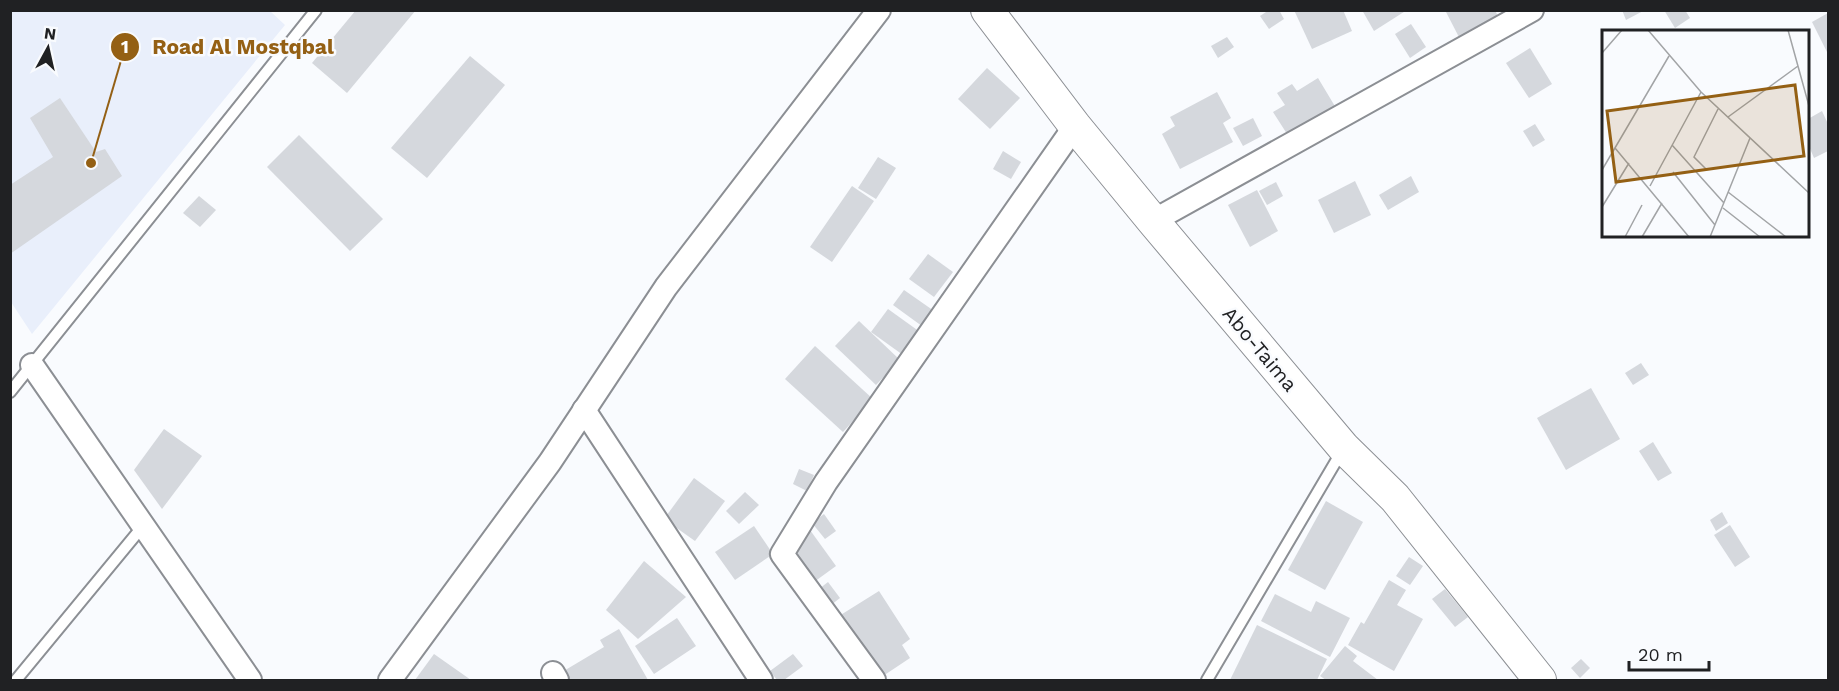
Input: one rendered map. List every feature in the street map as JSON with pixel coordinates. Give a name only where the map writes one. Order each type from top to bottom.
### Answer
[{"type":"street","points":[[390,681],[550,462],[666,287],[879,10]]},
{"type":"street","name":"Abo-Taima","points":[[987,10],[1075,126],[1153,221],[1344,448],[1395,498],[1540,681]]},
{"type":"street","points":[[1153,221],[1532,10]]},
{"type":"street","points":[[874,681],[782,554],[826,482],[1075,126]]},
{"type":"street","points":[[32,365],[250,681]]},
{"type":"street","points":[[584,410],[761,681]]},
{"type":"lane","points":[[10,392],[316,10]]},
{"type":"lane","points":[[1207,681],[1344,448]]},
{"type":"lane","points":[[16,681],[143,526]]},
{"type":"shaded area","points":[[10,11],[270,11],[285,25],[32,334],[11,302]]},
{"type":"building","points":[[356,10],[416,10],[347,93],[312,63]]},
{"type":"building","points":[[1269,10],[1279,10],[1284,19],[1269,29],[1260,16]]},
{"type":"building","points":[[1294,10],[1343,10],[1352,31],[1312,49]]},
{"type":"building","points":[[1362,10],[1407,10],[1374,31]]},
{"type":"building","points":[[1445,10],[1495,10],[1501,23],[1462,43]]},
{"type":"building","points":[[1622,10],[1645,10],[1626,20]]},
{"type":"building","points":[[1664,10],[1685,10],[1690,18],[1675,28]]},
{"type":"building","points":[[1828,13],[1828,54],[1812,22]]},
{"type":"building","points":[[1411,24],[1426,47],[1410,58],[1395,34]]},
{"type":"building","points":[[1227,37],[1234,47],[1218,58],[1211,46]]},
{"type":"building","points":[[1530,48],[1552,84],[1529,98],[1506,63]]},
{"type":"building","points":[[470,56],[505,85],[427,178],[391,148]]},
{"type":"building","points":[[987,68],[1020,98],[990,129],[958,99]]},
{"type":"building","points":[[1318,78],[1336,108],[1289,137],[1273,112],[1285,105],[1277,93],[1292,84],[1297,91]]},
{"type":"building","points":[[1217,92],[1231,118],[1223,123],[1233,142],[1180,169],[1162,134],[1175,126],[1170,117]]},
{"type":"building","points":[[60,98],[96,152],[105,149],[122,176],[10,254],[10,185],[53,157],[30,118]]},
{"type":"building","points":[[1822,111],[1828,124],[1828,151],[1814,158],[1809,146],[1809,118]]},
{"type":"building","points":[[1253,118],[1262,136],[1243,146],[1233,128]]},
{"type":"building","points":[[1535,124],[1545,140],[1533,147],[1523,131]]},
{"type":"building","points":[[299,135],[383,219],[350,251],[267,167]]},
{"type":"building","points":[[1003,151],[1021,162],[1011,179],[993,169]]},
{"type":"building","points":[[878,157],[896,168],[876,199],[858,188]]},
{"type":"building","points":[[1411,176],[1419,192],[1388,210],[1379,195]]},
{"type":"building","points":[[1355,181],[1371,215],[1334,233],[1318,200]]},
{"type":"building","points":[[1276,182],[1283,196],[1267,205],[1259,191]]},
{"type":"building","points":[[852,186],[874,201],[832,262],[810,247]]},
{"type":"building","points":[[1257,190],[1278,231],[1250,247],[1228,205]]},
{"type":"building","points":[[199,196],[216,210],[200,227],[183,213]]},
{"type":"building","points":[[928,254],[953,272],[934,297],[909,279]]},
{"type":"building","points":[[904,290],[937,313],[926,329],[893,305]]},
{"type":"building","points":[[888,309],[920,332],[903,355],[871,332]]},
{"type":"building","points":[[859,321],[900,360],[876,385],[835,346]]},
{"type":"building","points":[[815,346],[873,399],[843,432],[785,379]]},
{"type":"building","points":[[1641,363],[1649,375],[1633,385],[1625,373]]},
{"type":"building","points":[[1591,388],[1620,439],[1566,470],[1537,418]]},
{"type":"building","points":[[164,429],[202,456],[162,509],[134,470]]},
{"type":"building","points":[[1653,442],[1672,473],[1658,481],[1639,451]]},
{"type":"building","points":[[799,469],[814,475],[807,491],[793,484]]},
{"type":"building","points":[[694,478],[725,501],[695,541],[664,519]]},
{"type":"building","points":[[745,492],[759,505],[739,524],[726,511]]},
{"type":"building","points":[[1326,501],[1363,522],[1325,590],[1288,570]]},
{"type":"building","points":[[1722,512],[1728,523],[1716,531],[1710,520]]},
{"type":"building","points":[[824,514],[836,531],[825,539],[812,523]]},
{"type":"building","points":[[1730,525],[1750,557],[1735,567],[1714,535]]},
{"type":"building","points":[[754,526],[773,554],[735,580],[715,552]]},
{"type":"building","points":[[810,530],[836,566],[814,582],[792,553]]},
{"type":"building","points":[[1409,557],[1423,566],[1410,585],[1396,576]]},
{"type":"building","points":[[644,561],[686,597],[638,639],[606,610]]},
{"type":"building","points":[[1389,580],[1406,590],[1397,605],[1423,619],[1394,671],[1348,645],[1361,622],[1364,624]]},
{"type":"building","points":[[828,582],[840,598],[831,605],[819,589]]},
{"type":"building","points":[[1445,589],[1468,617],[1455,627],[1432,599]]},
{"type":"building","points":[[879,591],[910,639],[902,645],[910,658],[880,678],[839,616]]},
{"type":"building","points":[[1275,594],[1311,612],[1316,601],[1350,618],[1330,657],[1261,621]]},
{"type":"building","points":[[677,618],[696,646],[654,674],[635,646]]},
{"type":"building","points":[[1257,625],[1327,659],[1317,680],[1230,680]]},
{"type":"building","points":[[619,629],[648,680],[567,680],[562,672],[604,647],[600,640]]},
{"type":"building","points":[[1345,646],[1357,656],[1353,661],[1378,680],[1326,680],[1320,676]]},
{"type":"building","points":[[434,654],[471,680],[415,680]]},
{"type":"building","points":[[793,654],[803,666],[784,680],[777,680],[770,671]]},
{"type":"building","points":[[1581,659],[1590,668],[1580,678],[1571,668]]},
{"type":"place","name":"Road Al Mostqbal","points":[[91,163]]}]
